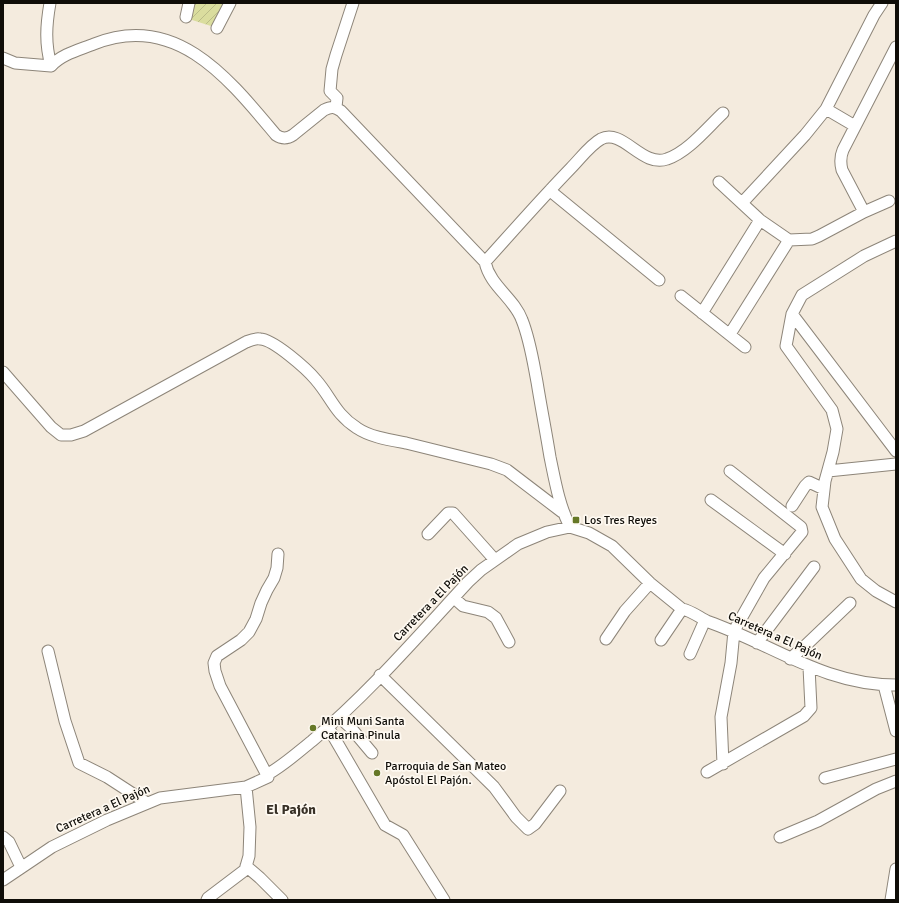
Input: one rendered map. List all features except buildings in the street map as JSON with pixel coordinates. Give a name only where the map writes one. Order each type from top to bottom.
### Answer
[{"type":"street","points":[[50,3],[46,31],[46,44],[51,66]]},
{"type":"street","points":[[186,17],[189,3]]},
{"type":"street","points":[[217,28],[230,3]]},
{"type":"street","points":[[336,107],[337,98],[330,91],[332,69],[353,3]]},
{"type":"street","points":[[742,203],[805,135],[826,109],[874,15],[882,3]]},
{"type":"street","points":[[3,58],[15,63],[51,66],[58,59],[104,40],[124,36],[144,35],[162,38],[200,56],[227,79],[276,136],[280,138],[289,138],[329,107],[336,107],[341,111],[485,262],[490,277],[512,303],[522,318],[529,342],[553,474],[562,512],[570,527]]},
{"type":"street","points":[[864,212],[840,164],[843,150],[896,48]]},
{"type":"street","points":[[826,109],[855,126]]},
{"type":"street","points":[[485,262],[551,189],[593,145],[602,139],[612,136],[644,156],[654,160],[666,160],[678,154],[723,113]]},
{"type":"street","points":[[719,182],[760,220],[789,240],[812,239],[889,201]]},
{"type":"street","points":[[551,189],[554,194],[659,280]]},
{"type":"street","points":[[702,313],[760,220]]},
{"type":"street","points":[[730,334],[789,240]]},
{"type":"street","points":[[896,241],[864,256],[802,295],[792,314],[786,346],[832,410],[837,429],[824,489],[822,507],[835,539],[861,579],[876,591],[896,602]]},
{"type":"street","points":[[681,296],[745,346]]},
{"type":"street","points":[[792,314],[896,451]]},
{"type":"street","points":[[3,372],[51,427],[61,435],[72,436],[84,431],[246,342],[262,338],[269,341],[303,366],[317,380],[333,406],[344,419],[358,429],[378,437],[492,464],[507,470],[562,512]]},
{"type":"street","points":[[828,471],[896,464]]},
{"type":"street","points":[[723,764],[721,717],[731,663],[734,631],[764,578],[802,532],[801,527],[730,471]]},
{"type":"street","points":[[792,506],[804,486],[809,482],[824,489]]},
{"type":"street","points":[[711,500],[785,554]]},
{"type":"street","points":[[428,534],[448,513],[453,513],[495,560]]},
{"type":"street","name":"Carretera a El Pajón","points":[[3,880],[52,847],[147,803],[160,798],[246,787],[268,777],[268,774],[278,769],[339,717],[481,570],[518,544],[547,532],[570,527],[589,533],[612,546],[650,584],[682,609],[687,610],[704,620],[734,631],[790,659],[837,677],[884,685],[896,685]]},
{"type":"street","points":[[268,777],[220,686],[214,663],[217,656],[241,640],[256,619],[261,603],[274,578],[277,568],[278,554]]},
{"type":"street","points":[[757,643],[814,567]]},
{"type":"street","points":[[606,638],[625,611],[650,584]]},
{"type":"street","points":[[454,598],[463,606],[488,612],[496,618],[509,642]]},
{"type":"street","points":[[790,659],[850,603]]},
{"type":"street","points":[[661,640],[682,609]]},
{"type":"street","points":[[690,654],[704,620]]},
{"type":"street","points":[[48,651],[65,721],[79,763],[107,777],[147,803]]},
{"type":"street","points":[[707,772],[723,764],[809,712],[811,708],[809,667]]},
{"type":"street","points":[[380,676],[494,787],[516,818],[528,828],[535,824],[560,790]]},
{"type":"street","points":[[884,685],[896,731]]},
{"type":"street","points":[[339,717],[351,728],[372,753]]},
{"type":"street","points":[[328,727],[385,825],[403,835],[444,900]]},
{"type":"street","points":[[825,778],[896,759]]},
{"type":"street","points":[[780,837],[818,821],[876,789],[896,781]]},
{"type":"street","points":[[207,900],[245,870],[249,856],[250,827],[246,787]]},
{"type":"street","points":[[3,837],[9,842],[21,867]]},
{"type":"street","points":[[246,866],[282,900]]},
{"type":"street","points":[[891,900],[896,869]]},
{"type":"green space","points":[[192,3],[227,3],[214,27],[189,19]]},
{"type":"place","name":"Los Tres Reyes","points":[[576,520]]},
{"type":"place","name":"Mini Muni Santa Catarina Pinula","points":[[313,728]]},
{"type":"place","name":"Parroquia de San Mateo Apóstol El Pajón.","points":[[377,773]]},
{"type":"district","name":"El Pajón","points":[[291,809]]}]
